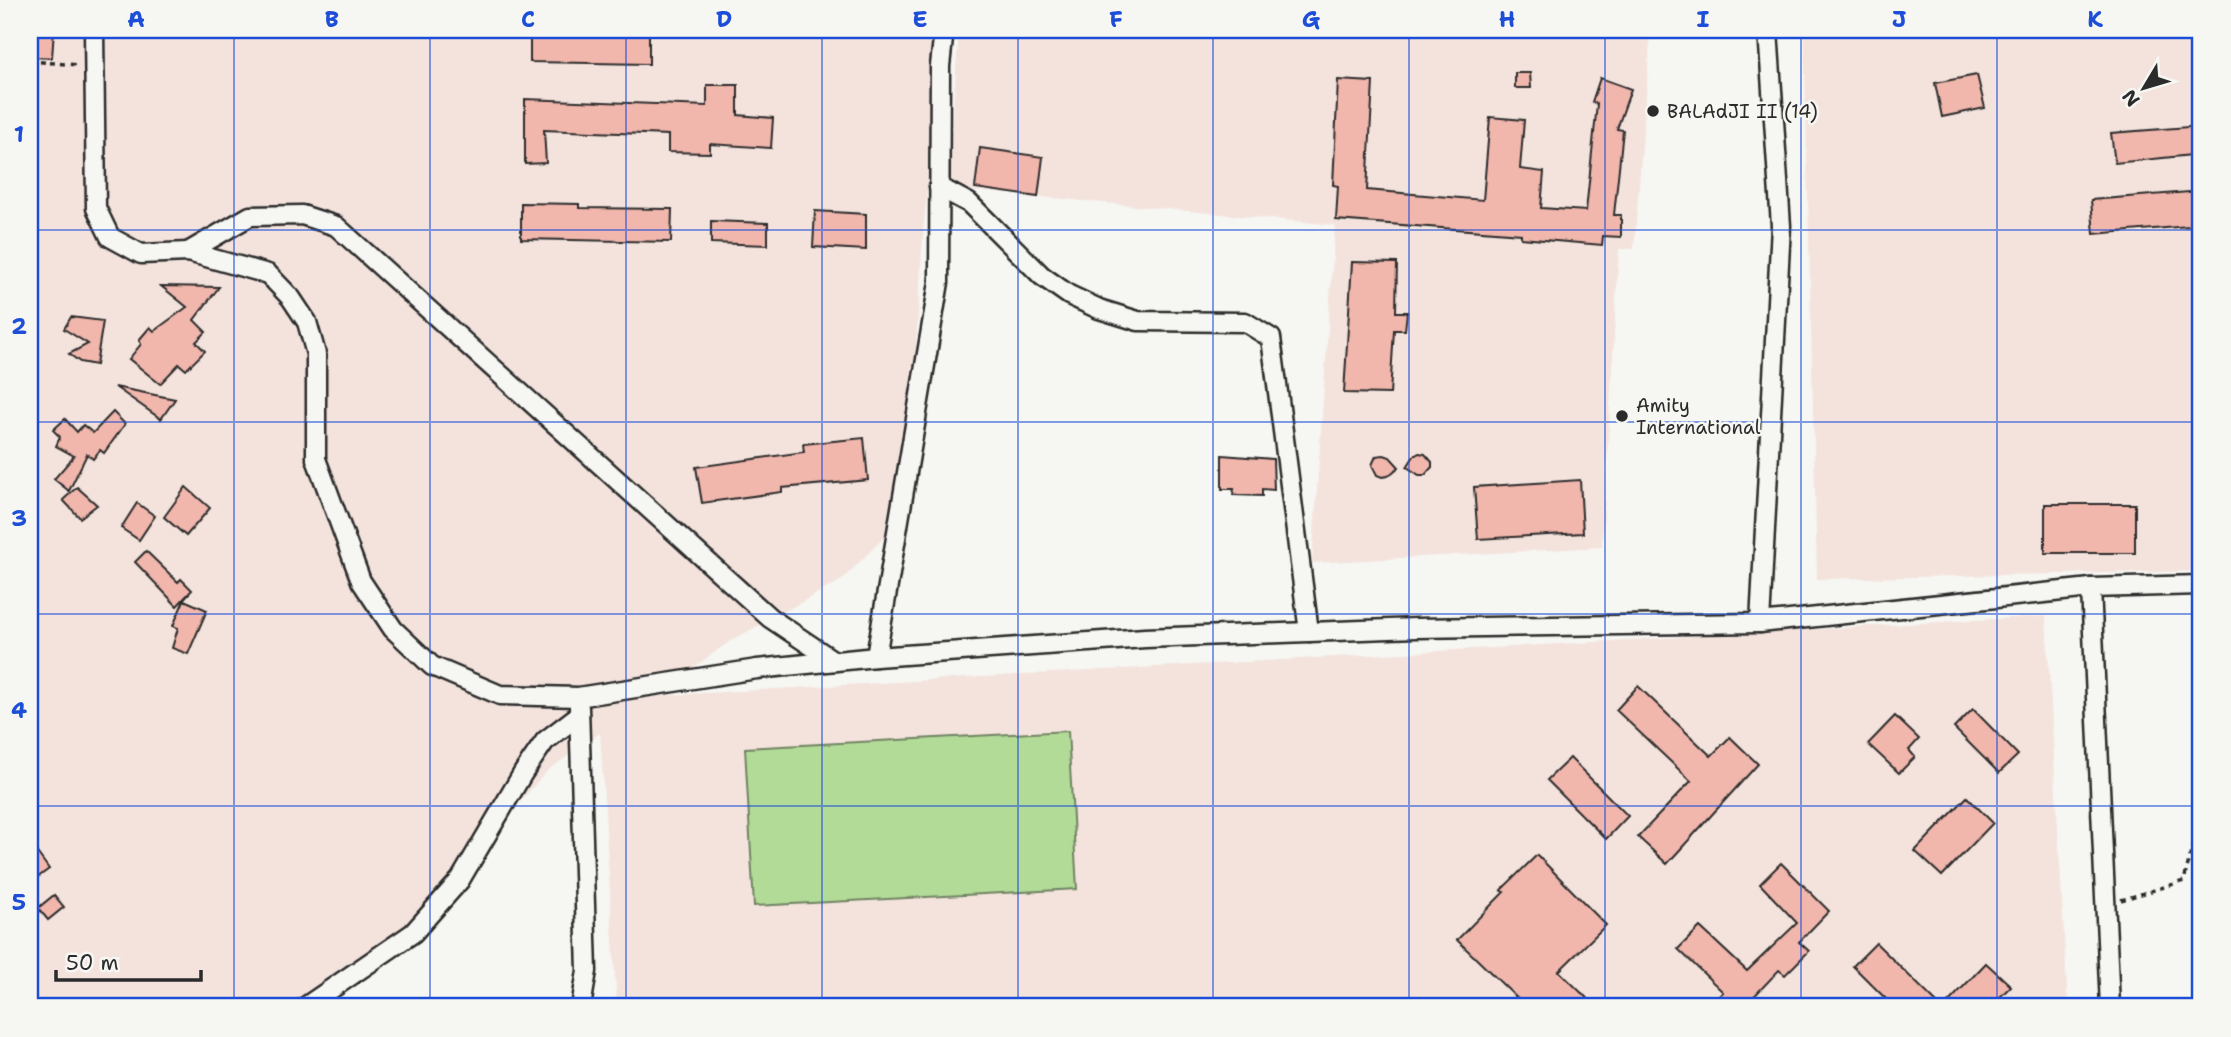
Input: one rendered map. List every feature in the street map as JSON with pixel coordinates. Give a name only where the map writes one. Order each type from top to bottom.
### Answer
[{"type":"street","points":[[94,30],[96,208],[110,237],[141,254],[188,252],[268,274],[291,298],[307,322],[316,354],[316,459],[361,581],[393,629],[432,666],[500,695],[578,697],[757,668],[1145,638],[1430,627],[1760,623],[2091,588],[2201,585]]},
{"type":"street","points":[[876,657],[939,282],[940,66],[944,30]]},
{"type":"street","points":[[1760,623],[1781,226],[1768,30]]},
{"type":"street","points":[[939,187],[969,203],[1042,276],[1069,295],[1099,309],[1138,321],[1245,322],[1271,338],[1309,632]]},
{"type":"street","points":[[188,252],[250,216],[302,215],[336,226],[770,618],[834,661]]},
{"type":"street","points":[[2091,588],[2110,1007]]},
{"type":"street","points":[[578,697],[587,971],[580,1007]]},
{"type":"street","points":[[305,1007],[413,933],[460,880],[545,741],[579,715]]},
{"type":"path","points":[[30,61],[94,66]]},
{"type":"path","points":[[2106,904],[2184,881],[2201,811]]},
{"type":"shaded area","points":[[30,30],[943,30],[924,222],[905,516],[842,580],[732,640],[653,696],[2046,616],[2068,1007],[617,1007],[600,733],[547,771],[374,967],[326,1007],[30,1007]]},
{"type":"shaded area","points":[[959,30],[1651,30],[1634,249],[1619,249],[1602,547],[1312,563],[1335,225],[947,188]]},
{"type":"shaded area","points":[[1804,30],[2201,30],[2201,571],[1817,579]]},
{"type":"green space","points":[[1068,731],[1077,889],[754,906],[745,748]]},
{"type":"building","points":[[30,30],[54,30],[52,58],[30,57]]},
{"type":"building","points":[[530,31],[649,33],[649,64],[530,62]]},
{"type":"building","points":[[1515,73],[1530,73],[1531,88],[1515,88]]},
{"type":"building","points":[[1977,75],[1985,108],[1942,117],[1935,83]]},
{"type":"building","points":[[1600,78],[1631,89],[1617,129],[1623,130],[1614,215],[1621,215],[1621,237],[1603,236],[1602,245],[1521,238],[1521,234],[1336,220],[1338,186],[1333,185],[1338,80],[1373,82],[1367,190],[1483,200],[1490,117],[1524,120],[1520,169],[1544,172],[1541,208],[1586,211],[1597,104],[1592,102]]},
{"type":"building","points":[[707,85],[738,85],[738,115],[773,118],[771,148],[710,144],[710,153],[668,152],[668,135],[544,130],[546,163],[525,164],[525,99],[707,106]]},
{"type":"building","points":[[2201,126],[2201,154],[2115,163],[2111,133]]},
{"type":"building","points":[[980,148],[1043,157],[1038,197],[975,188]]},
{"type":"building","points":[[2201,191],[2201,225],[2094,234],[2091,200]]},
{"type":"building","points":[[521,203],[579,204],[579,208],[672,209],[671,242],[521,239]]},
{"type":"building","points":[[815,211],[866,214],[866,250],[813,247]]},
{"type":"building","points":[[711,221],[768,223],[768,245],[711,243]]},
{"type":"building","points":[[1352,262],[1397,263],[1396,312],[1407,312],[1405,330],[1394,330],[1390,394],[1344,393]]},
{"type":"building","points":[[161,286],[219,287],[194,320],[206,332],[196,342],[205,351],[186,370],[179,364],[160,384],[129,359],[150,327],[154,331],[187,307]]},
{"type":"building","points":[[71,317],[103,321],[96,365],[80,362],[69,354],[88,344],[64,329]]},
{"type":"building","points":[[115,387],[175,399],[161,419]]},
{"type":"building","points":[[113,412],[125,424],[104,453],[100,450],[93,459],[87,454],[69,491],[54,479],[74,456],[56,446],[60,437],[53,430],[65,419],[77,432],[83,425],[93,433]]},
{"type":"building","points":[[864,438],[868,480],[782,488],[782,492],[702,503],[696,467],[804,452],[803,444]]},
{"type":"building","points":[[1419,453],[1425,454],[1432,462],[1432,467],[1425,475],[1419,475],[1407,467]]},
{"type":"building","points":[[1222,455],[1273,459],[1274,490],[1262,489],[1262,496],[1233,495],[1234,489],[1222,489]]},
{"type":"building","points":[[1376,456],[1390,457],[1399,467],[1388,476],[1382,477],[1377,475],[1372,465]]},
{"type":"building","points":[[1580,480],[1583,533],[1478,539],[1474,487]]},
{"type":"building","points":[[77,487],[97,505],[80,518],[63,500]]},
{"type":"building","points":[[186,487],[210,508],[186,536],[164,517]]},
{"type":"building","points":[[137,503],[155,516],[139,540],[121,528]]},
{"type":"building","points":[[2045,504],[2135,504],[2135,553],[2045,553]]},
{"type":"building","points":[[146,551],[178,582],[181,579],[192,590],[177,606],[135,562]]},
{"type":"building","points":[[184,600],[207,610],[188,654],[172,648],[178,628],[173,626]]},
{"type":"building","points":[[1638,686],[1711,756],[1730,737],[1758,764],[1667,864],[1638,837],[1691,781],[1616,710]]},
{"type":"building","points":[[1973,709],[2018,755],[1999,773],[1954,728]]},
{"type":"building","points":[[1895,716],[1919,739],[1909,750],[1915,757],[1899,773],[1868,744]]},
{"type":"building","points":[[1570,758],[1628,816],[1606,839],[1547,780]]},
{"type":"building","points":[[1967,797],[1993,823],[1942,876],[1915,851]]},
{"type":"building","points":[[30,843],[49,869],[30,883]]},
{"type":"building","points":[[1537,855],[1606,925],[1559,971],[1596,1007],[1526,1007],[1457,940],[1504,892],[1501,890]]},
{"type":"building","points":[[1781,863],[1829,911],[1799,942],[1809,951],[1785,975],[1779,970],[1744,1007],[1708,1007],[1723,992],[1678,949],[1700,927],[1747,971],[1797,923],[1760,884]]},
{"type":"building","points":[[54,895],[64,907],[48,920],[38,908]]},
{"type":"building","points":[[1876,943],[1941,1007],[1894,1007],[1853,966]]},
{"type":"building","points":[[1986,963],[2011,986],[1990,1007],[1944,1007]]},
{"type":"place","name":"BALAdJI II (14)","points":[[1653,111]]},
{"type":"place","name":"Amity International","points":[[1622,416]]}]
